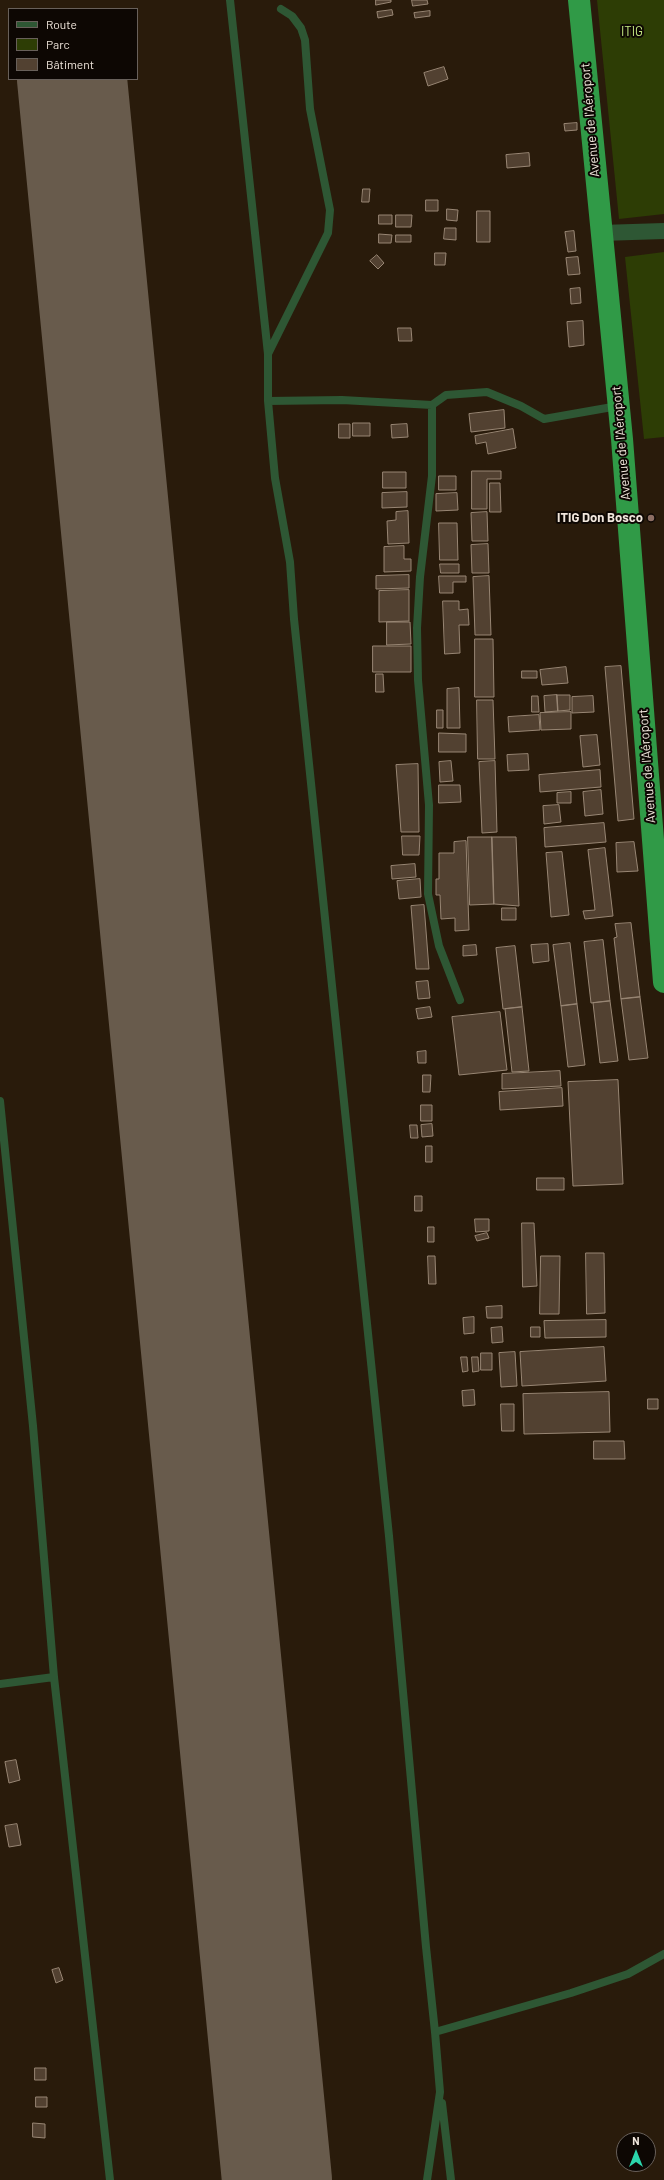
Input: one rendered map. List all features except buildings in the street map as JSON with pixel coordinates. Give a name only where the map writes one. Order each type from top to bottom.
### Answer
[{"type":"highway","name":"Avenue de l'Aéroport","points":[[579,0],[659,841],[664,982]]},
{"type":"street","points":[[601,233],[664,231]]},
{"type":"lane","points":[[230,0],[268,354],[268,401],[276,485],[290,562],[294,619],[389,1536],[426,1947],[440,2092],[451,2180]]},
{"type":"lane","points":[[268,354],[328,233],[330,210],[310,109],[305,40],[301,28],[292,16],[280,9]]},
{"type":"lane","points":[[268,401],[342,400],[432,405],[446,395],[488,392],[521,406],[544,419],[606,406],[618,406]]},
{"type":"lane","points":[[432,405],[432,476],[420,577],[417,628],[418,680],[429,805],[428,894],[439,946],[460,1000]]},
{"type":"lane","points":[[0,1101],[33,1426],[54,1678],[110,2180]]},
{"type":"lane","points":[[0,1684],[54,1678]]},
{"type":"lane","points":[[435,2032],[571,1993],[628,1974],[664,1954]]},
{"type":"lane","points":[[427,2180],[440,2092]]},
{"type":"green space","name":"ITIG","points":[[597,0],[664,0],[664,214],[619,219]]},
{"type":"green space","points":[[664,252],[664,437],[644,439],[625,257]]},
{"type":"runway","points":[[72,80],[277,2180]]},
{"type":"place","name":"ITIG Don Bosco","points":[[651,518]]}]
